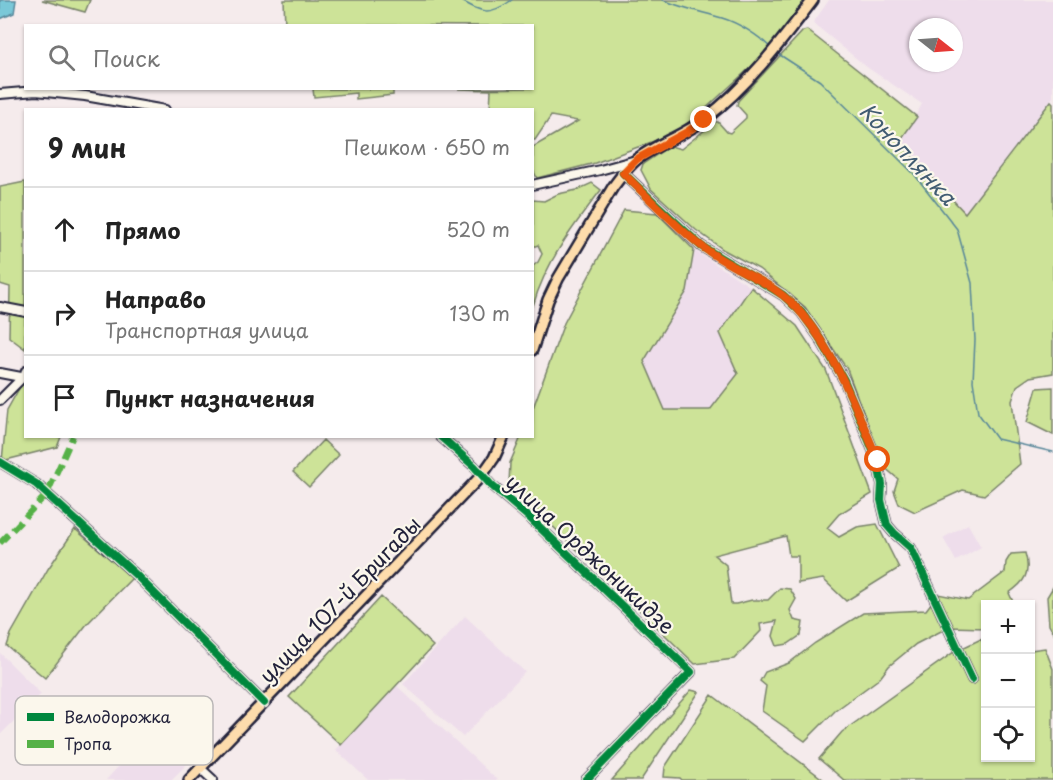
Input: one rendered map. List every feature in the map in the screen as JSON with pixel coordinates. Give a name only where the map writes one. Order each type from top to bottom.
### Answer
[{"type":"main road","points":[[534,344],[548,300],[558,279],[623,173],[637,159],[687,132],[704,120],[736,92],[784,38],[813,0]]},
{"type":"main road","name":"улица 107-й Бригады","points":[[213,755],[482,475],[494,458],[503,438]]},
{"type":"main road","name":"улица 107-й Бригады","points":[[189,780],[203,765]]},
{"type":"street","points":[[0,94],[36,91],[85,96],[154,108]]},
{"type":"street","points":[[534,185],[637,159]]},
{"type":"street","points":[[623,173],[701,246],[783,295],[802,313],[819,337],[844,380],[878,460],[882,484],[881,500],[887,525],[911,548],[972,679]]},
{"type":"street","points":[[0,307],[24,312]]},
{"type":"street","points":[[0,373],[23,374]]},
{"type":"street","points":[[0,400],[23,374]]},
{"type":"street","name":"улица Орджоникидзе","points":[[442,438],[691,672],[586,780]]},
{"type":"street","points":[[0,462],[36,484],[137,576],[264,703]]},
{"type":"street","points":[[200,768],[213,780]]},
{"type":"shaded area","points":[[829,0],[1053,0],[1053,97],[965,213],[899,145],[922,104],[868,68],[813,23]]},
{"type":"shaded area","points":[[694,250],[751,287],[721,333],[738,374],[710,410],[665,410],[644,361],[687,291]]},
{"type":"shaded area","points":[[968,524],[981,547],[956,561],[943,538]]},
{"type":"shaded area","points":[[465,616],[525,672],[463,737],[403,684]]},
{"type":"shaded area","points":[[0,653],[41,694],[39,696],[15,696],[15,720],[0,735]]},
{"type":"shaded area","points":[[397,686],[497,780],[368,780],[336,750]]},
{"type":"shaded area","points":[[120,765],[186,765],[171,780],[106,780]]},
{"type":"green space","points":[[42,0],[90,0],[85,12]]},
{"type":"green space","points":[[284,0],[805,0],[766,53],[703,111],[673,134],[595,163],[537,178],[534,172],[534,146],[578,121],[551,116],[534,140],[534,108],[490,108],[491,90],[534,90],[534,24],[285,24]]},
{"type":"green space","points":[[807,30],[917,117],[899,142],[965,213],[1051,101],[1053,103],[1053,373],[1030,377],[1017,386],[1012,401],[1020,464],[984,495],[963,490],[915,512],[899,504],[894,491],[898,479],[883,466],[847,369],[805,307],[759,269],[724,250],[696,230],[651,189],[641,170],[643,164],[670,146],[681,149],[715,122],[730,133],[746,118],[737,105],[738,101],[803,31]]},
{"type":"green space","points":[[313,90],[393,90],[393,95],[356,99],[356,93],[314,97]]},
{"type":"green space","points":[[24,182],[24,348],[9,337],[10,287],[0,284],[0,187]]},
{"type":"green space","points":[[592,183],[601,190],[553,260],[534,303],[534,265],[542,254],[538,245],[534,247],[534,200],[544,201],[558,194],[577,190]]},
{"type":"green space","points":[[624,210],[657,213],[694,250],[687,291],[644,361],[665,410],[710,410],[738,374],[720,333],[751,287],[797,326],[826,370],[872,494],[839,514],[827,528],[839,537],[857,527],[877,524],[899,568],[846,601],[823,579],[798,583],[798,556],[789,556],[786,536],[714,555],[726,565],[731,604],[768,600],[780,588],[790,589],[796,599],[790,610],[794,620],[803,622],[801,635],[788,644],[777,646],[773,636],[777,621],[760,624],[761,631],[734,659],[695,664],[509,484],[510,463],[521,438],[534,438],[534,405],[564,323]]},
{"type":"green space","points":[[24,380],[24,438],[61,438],[57,447],[2,461],[7,410]]},
{"type":"green space","points":[[1053,387],[1053,435],[1027,422],[1037,388]]},
{"type":"green space","points":[[323,440],[339,455],[309,487],[293,472]]},
{"type":"green space","points":[[75,529],[132,578],[87,624],[45,678],[7,646],[11,634],[48,569]]},
{"type":"green space","points":[[1025,553],[1027,560],[1027,572],[1023,581],[1009,593],[1012,600],[981,600],[981,628],[949,627],[916,644],[889,666],[880,678],[835,711],[805,741],[762,711],[766,686],[760,681],[765,672],[789,663],[815,643],[863,613],[926,610],[938,594],[968,600],[1005,572],[1006,562],[1011,554]]},
{"type":"green space","points":[[1053,587],[1053,632],[1049,625],[1047,597]]},
{"type":"green space","points":[[381,597],[433,646],[341,745],[289,697]]},
{"type":"green space","points":[[981,639],[981,762],[1035,762],[1035,649],[1045,648],[1053,669],[1053,780],[844,780],[819,759],[842,732],[954,652]]},
{"type":"green space","points":[[691,690],[699,692],[641,780],[612,780]]},
{"type":"green space","points":[[712,695],[824,780],[682,780],[664,777],[665,767]]},
{"type":"water","points":[[0,0],[16,0],[14,13],[0,19]]},
{"type":"waterway","name":"Коноплянка","points":[[460,0],[486,11],[497,9],[512,0]]},
{"type":"waterway","name":"Коноплянка","points":[[663,0],[735,23],[771,48]]},
{"type":"waterway","name":"Коноплянка","points":[[777,53],[820,81],[914,174],[957,229],[972,283],[975,340],[973,381],[978,413],[997,439],[1053,452]]},
{"type":"marked path","points":[[0,543],[47,494],[72,438]]},
{"type":"cycle path","points":[[623,173],[701,246],[783,295],[802,313],[819,337],[844,380],[877,460],[882,484],[881,500],[887,525],[911,548],[972,679]]},
{"type":"cycle path","points":[[442,438],[474,466],[491,485],[531,519],[691,672],[586,780]]},
{"type":"cycle path","points":[[0,462],[36,484],[137,576],[264,703]]},
{"type":"route","points":[[704,120],[687,132],[637,159],[623,173],[701,246],[783,295],[802,313],[844,380],[878,460]]}]
